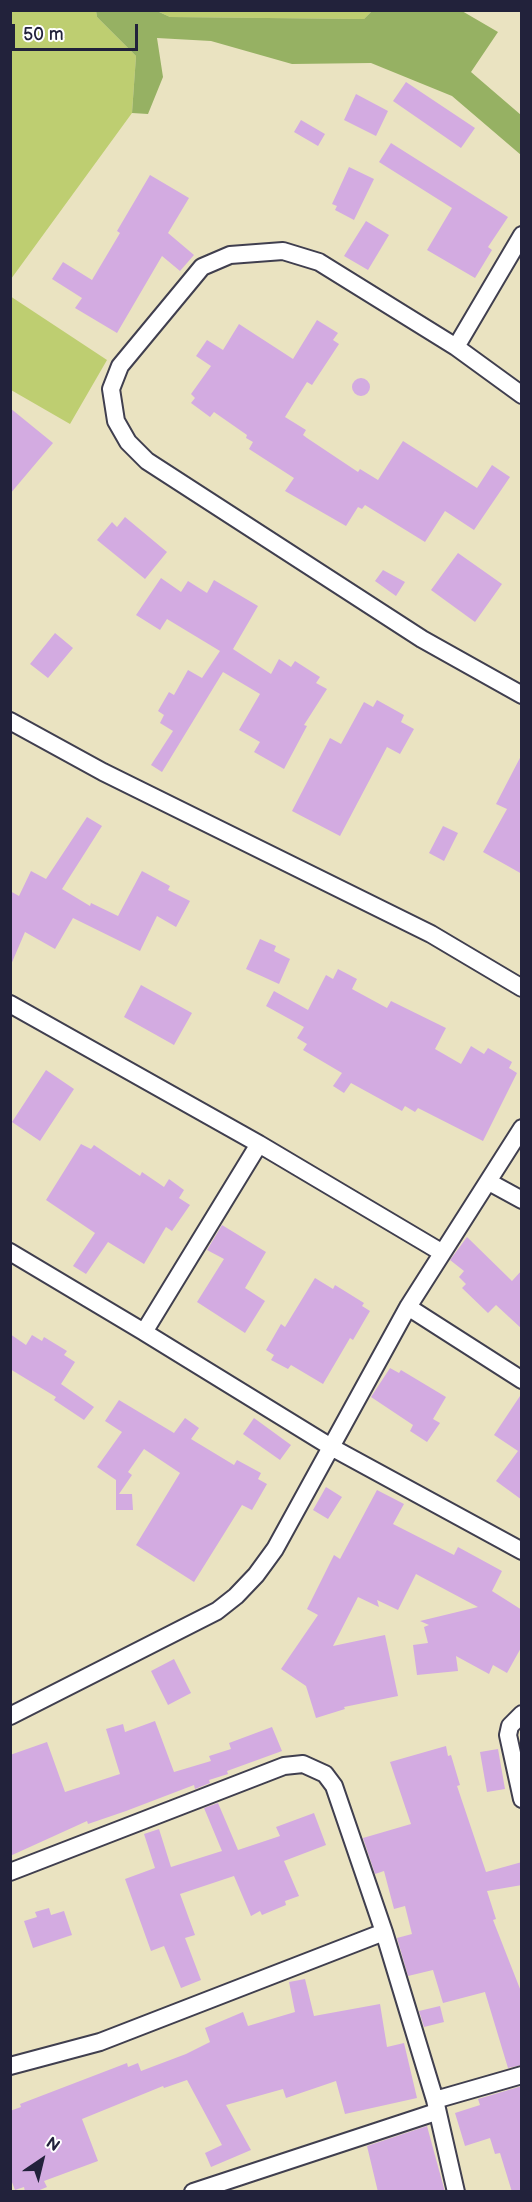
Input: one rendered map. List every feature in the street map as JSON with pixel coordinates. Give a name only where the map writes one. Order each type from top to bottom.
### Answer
[{"type":"street","points":[[456,347],[522,235]]},
{"type":"street","points":[[522,395],[456,347],[319,262],[283,251],[230,255],[202,267],[120,366],[111,389],[116,421],[128,442],[147,461],[423,639],[522,695]]},
{"type":"street","points":[[10,720],[104,772],[431,934],[522,988]]},
{"type":"street","points":[[10,1004],[259,1144],[441,1252]]},
{"type":"street","points":[[10,1716],[217,1611],[236,1596],[274,1550],[408,1308],[441,1252],[489,1182],[522,1128]]},
{"type":"street","points":[[144,1332],[259,1144]]},
{"type":"street","points":[[489,1182],[522,1200]]},
{"type":"street","points":[[10,1252],[331,1447],[522,1551]]},
{"type":"street","points":[[408,1308],[522,1380]]},
{"type":"street","points":[[522,1714],[510,1726],[508,1735],[522,1799]]},
{"type":"street","points":[[10,1872],[284,1766],[303,1764],[325,1774],[334,1786],[384,1932],[436,2106],[456,2192]]},
{"type":"street","points":[[10,2066],[100,2042],[384,1932]]},
{"type":"street","points":[[193,2192],[522,2075]]},
{"type":"green space","points":[[11,11],[96,11],[97,17],[136,56],[132,113],[11,279]]},
{"type":"green space","points":[[96,11],[157,11],[170,17],[364,19],[372,11],[462,11],[498,32],[471,72],[521,115],[521,155],[452,96],[371,63],[292,64],[211,41],[157,38],[163,77],[148,114],[132,113],[136,56],[97,17]]},
{"type":"green space","points":[[157,11],[372,11],[364,19],[170,17]]},
{"type":"green space","points":[[10,296],[107,360],[70,424],[11,390]]},
{"type":"building","points":[[406,82],[475,128],[461,148],[393,101]]},
{"type":"building","points":[[356,94],[388,111],[376,136],[344,120]]},
{"type":"building","points":[[301,120],[325,134],[318,146],[294,132]]},
{"type":"building","points":[[391,143],[508,217],[488,247],[492,250],[475,278],[427,250],[452,208],[379,162]]},
{"type":"building","points":[[349,167],[374,179],[354,220],[335,210],[337,206],[332,204]]},
{"type":"building","points":[[150,175],[189,198],[168,233],[194,255],[180,271],[162,256],[117,333],[75,308],[82,298],[52,279],[63,262],[92,280],[120,233],[117,231]]},
{"type":"building","points":[[366,221],[389,235],[368,270],[344,256]]},
{"type":"building","points":[[317,320],[338,333],[333,340],[339,344],[312,385],[307,382],[285,417],[306,430],[303,435],[307,438],[358,472],[360,469],[378,480],[403,441],[477,488],[492,465],[510,477],[474,530],[445,511],[425,542],[365,505],[362,509],[358,507],[346,526],[285,491],[294,478],[249,449],[253,442],[246,438],[247,435],[214,412],[210,417],[191,403],[195,398],[191,394],[211,366],[196,356],[207,340],[223,350],[239,324],[293,359]]},
{"type":"building","points":[[361,378],[367,381],[370,387],[367,393],[361,396],[355,393],[352,387],[355,381]]},
{"type":"building","points":[[10,408],[53,443],[10,494]]},
{"type":"building","points":[[125,517],[167,552],[145,579],[97,540],[112,522],[117,527]]},
{"type":"building","points":[[458,553],[502,584],[475,622],[431,590]]},
{"type":"building","points":[[383,570],[405,582],[396,596],[375,581]]},
{"type":"building","points":[[161,578],[181,592],[188,581],[207,593],[214,580],[258,606],[233,649],[271,674],[279,659],[291,667],[295,661],[320,677],[316,683],[327,689],[304,725],[307,726],[284,769],[254,752],[260,742],[239,730],[260,694],[223,672],[162,772],[151,765],[173,731],[160,723],[164,715],[158,711],[169,692],[174,695],[188,670],[202,678],[220,651],[167,619],[160,630],[136,615]]},
{"type":"building","points":[[55,633],[73,648],[48,678],[30,664]]},
{"type":"building","points":[[377,700],[404,715],[401,722],[414,729],[400,754],[387,747],[340,836],[292,811],[330,738],[341,744],[364,702],[373,707]]},
{"type":"building","points":[[522,754],[522,874],[483,852],[507,809],[496,804]]},
{"type":"building","points":[[87,817],[102,826],[62,889],[90,906],[91,903],[118,916],[142,871],[170,886],[168,890],[190,901],[176,927],[157,916],[140,951],[73,918],[55,949],[25,932],[10,967],[10,891],[19,896],[31,871],[46,879]]},
{"type":"building","points":[[443,826],[458,833],[444,861],[429,853]]},
{"type":"building","points":[[260,939],[276,946],[274,951],[290,959],[279,984],[246,969]]},
{"type":"building","points":[[338,969],[357,979],[352,989],[387,1008],[391,1001],[446,1028],[435,1049],[461,1064],[471,1046],[484,1054],[488,1048],[512,1062],[509,1068],[517,1073],[483,1141],[418,1108],[415,1112],[405,1106],[402,1111],[351,1083],[344,1093],[333,1086],[342,1073],[303,1050],[307,1044],[297,1038],[304,1027],[266,1006],[274,991],[308,1010],[326,975],[333,979]]},
{"type":"building","points":[[141,985],[192,1013],[174,1045],[124,1017]]},
{"type":"building","points":[[46,1070],[74,1089],[40,1141],[12,1122]]},
{"type":"building","points":[[81,1144],[91,1149],[94,1145],[140,1176],[142,1172],[164,1187],[169,1179],[184,1190],[179,1198],[190,1205],[172,1231],[166,1227],[144,1264],[108,1242],[86,1274],[73,1266],[95,1233],[46,1200]]},
{"type":"building","points":[[222,1225],[266,1252],[245,1288],[265,1301],[245,1333],[197,1302],[224,1259],[207,1250]]},
{"type":"building","points":[[467,1237],[512,1281],[522,1270],[522,1329],[496,1305],[488,1313],[462,1288],[466,1284],[459,1277],[464,1271],[450,1260]]},
{"type":"building","points":[[315,1278],[333,1289],[335,1285],[364,1303],[362,1306],[370,1311],[353,1340],[350,1338],[323,1384],[291,1365],[288,1369],[271,1360],[274,1355],[266,1350],[281,1324],[285,1327]]},
{"type":"building","points":[[10,1334],[26,1345],[32,1335],[42,1341],[44,1337],[67,1351],[64,1355],[75,1362],[61,1384],[94,1407],[84,1420],[54,1400],[56,1397],[10,1369]]},
{"type":"building","points":[[390,1368],[399,1373],[401,1370],[446,1397],[433,1419],[440,1423],[427,1442],[410,1431],[413,1425],[371,1397]]},
{"type":"building","points":[[522,1393],[522,1500],[496,1481],[518,1451],[494,1435]]},
{"type":"building","points":[[119,1400],[174,1433],[185,1418],[199,1428],[191,1439],[234,1465],[237,1460],[261,1473],[258,1479],[267,1484],[252,1510],[242,1505],[194,1582],[136,1545],[180,1473],[144,1449],[128,1472],[132,1475],[119,1494],[132,1494],[133,1510],[116,1510],[116,1480],[97,1467],[122,1432],[105,1421]]},
{"type":"building","points":[[254,1418],[291,1445],[280,1460],[243,1434]]},
{"type":"building","points":[[326,1487],[342,1497],[328,1519],[313,1510]]},
{"type":"building","points":[[377,1490],[404,1504],[393,1524],[454,1555],[458,1547],[502,1571],[492,1591],[522,1610],[522,1646],[507,1673],[493,1665],[489,1674],[456,1656],[458,1671],[417,1675],[413,1645],[428,1643],[424,1627],[429,1625],[420,1621],[478,1607],[416,1574],[398,1610],[377,1600],[379,1607],[358,1597],[333,1646],[385,1635],[398,1696],[344,1707],[345,1709],[316,1718],[306,1686],[281,1669],[318,1615],[307,1609],[334,1555],[340,1559]]},
{"type":"building","points":[[174,1659],[191,1693],[168,1705],[151,1671]]},
{"type":"building","points":[[155,1721],[174,1772],[211,1761],[209,1756],[231,1749],[229,1743],[272,1727],[282,1751],[227,1771],[228,1774],[209,1780],[210,1783],[195,1789],[194,1785],[88,1824],[87,1821],[10,1856],[10,1755],[47,1742],[65,1792],[120,1774],[106,1729],[123,1724],[125,1732]]},
{"type":"building","points":[[446,1746],[448,1756],[451,1755],[460,1785],[457,1786],[486,1872],[522,1862],[522,1885],[487,1891],[496,1919],[493,1920],[522,1994],[522,2065],[508,2068],[485,1992],[443,2003],[433,1970],[408,1976],[397,1938],[412,1934],[405,1906],[394,1909],[384,1871],[375,1874],[363,1838],[411,1824],[390,1762]]},
{"type":"building","points":[[498,1749],[505,1789],[487,1792],[480,1752]]},
{"type":"building","points":[[218,1803],[238,1850],[280,1836],[276,1827],[314,1813],[326,1845],[284,1861],[299,1896],[285,1901],[286,1905],[262,1915],[260,1911],[251,1916],[234,1876],[180,1894],[195,1935],[185,1938],[201,1980],[181,1988],[164,1946],[151,1951],[125,1879],[155,1868],[144,1834],[159,1829],[171,1867],[222,1851],[204,1808]]},
{"type":"building","points":[[49,1908],[51,1915],[64,1911],[72,1935],[33,1948],[24,1921],[37,1917],[35,1912]]},
{"type":"building","points":[[305,1979],[314,2016],[380,2004],[387,2047],[404,2043],[417,2098],[345,2114],[336,2081],[286,2098],[283,2089],[226,2105],[251,2150],[211,2167],[205,2153],[222,2145],[187,2080],[164,2088],[163,2086],[82,2119],[98,2161],[44,2181],[47,2187],[35,2192],[25,2192],[24,2187],[15,2190],[10,2177],[10,2111],[21,2107],[20,2104],[127,2063],[128,2067],[138,2063],[141,2071],[186,2054],[210,2042],[205,2028],[243,2012],[248,2026],[295,2012],[289,1982]]},
{"type":"building","points":[[440,2006],[444,2022],[424,2027],[419,2011]]},
{"type":"building","points":[[522,2086],[522,2192],[512,2192],[500,2153],[495,2154],[490,2138],[465,2146],[455,2113],[480,2105],[478,2099]]},
{"type":"building","points":[[427,2126],[445,2192],[378,2192],[367,2146]]}]
